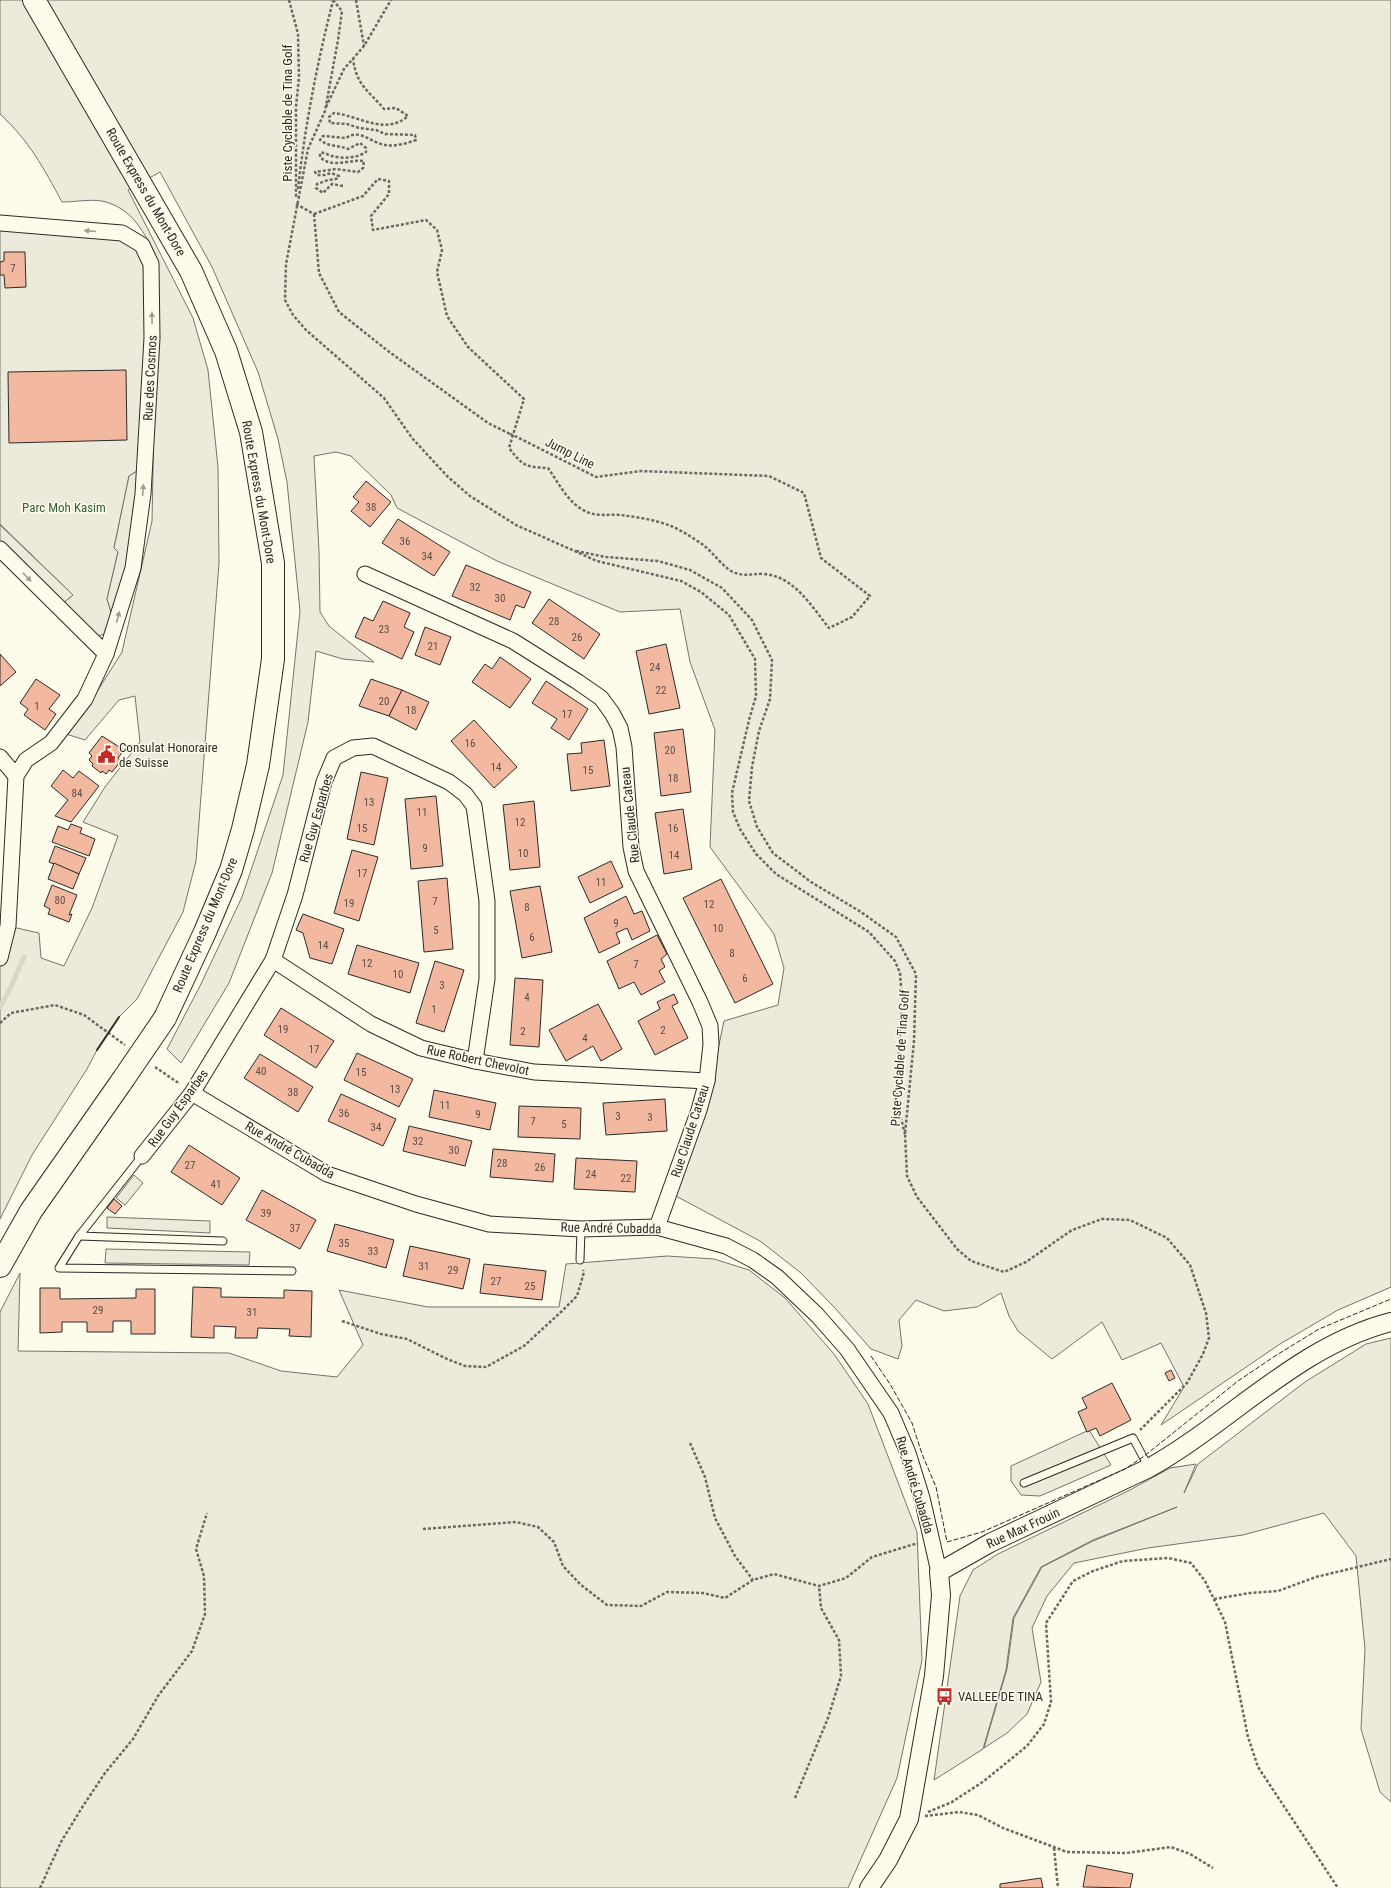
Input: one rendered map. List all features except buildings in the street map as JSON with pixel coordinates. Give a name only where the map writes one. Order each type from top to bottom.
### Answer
[{"type":"main road","name":"Route Express du Mont-Dore","points":[[0,1266],[31,1211],[165,1018],[205,932],[231,870],[243,829],[258,765],[273,659],[273,563],[251,432],[226,351],[191,271],[34,0]]},
{"type":"street","name":"Rue des Cosmos","points":[[0,223],[122,233],[142,245],[151,264],[152,338],[143,494],[133,568],[106,654],[85,699],[51,743],[26,760],[16,776]]},
{"type":"street","points":[[0,549],[106,654]]},
{"type":"street","name":"Rue Claude Cateau","points":[[365,574],[513,641],[578,682],[600,698],[612,713],[620,728],[624,747],[631,847],[636,871],[656,910],[710,1026],[711,1044],[707,1081],[699,1110],[657,1227]]},
{"type":"street","name":"Rue Guy Esparbes","points":[[142,1156],[192,1093],[273,960],[295,895],[324,782],[334,758],[353,748],[373,746],[449,782],[465,794],[474,806],[487,901],[487,979],[475,1061]]},
{"type":"street","points":[[0,757],[16,776],[0,958]]},
{"type":"street","name":"Rue Robert Chevolot","points":[[273,960],[371,1024],[421,1048],[475,1061],[534,1072],[707,1081]]},
{"type":"street","name":"Rue André Cubadda","points":[[192,1093],[327,1174],[416,1204],[489,1224],[581,1229],[657,1227],[726,1246],[753,1260],[777,1276],[847,1349],[891,1413],[908,1453],[939,1572]]},
{"type":"street","name":"Rue Max Frouin","points":[[939,1572],[990,1543],[1172,1456],[1298,1365],[1329,1346],[1376,1326],[1391,1322]]},
{"type":"street","points":[[869,1888],[888,1860],[909,1819],[934,1676],[941,1595],[939,1572]]},
{"type":"lane","points":[[142,1156],[79,1236],[59,1268],[292,1271]]},
{"type":"lane","points":[[580,1260],[581,1229]]},
{"type":"lane","points":[[79,1236],[223,1241]]},
{"type":"lane","points":[[1024,1483],[1133,1438],[1149,1468]]},
{"type":"path","name":"Piste Cyclable de Tina Golf","points":[[289,0],[298,34],[299,63],[296,107],[296,204]]},
{"type":"path","points":[[356,0],[364,46]]},
{"type":"path","points":[[324,111],[344,69],[364,46],[391,0]]},
{"type":"path","name":"Piste Cyclable de Tina Golf","points":[[333,1],[342,11],[338,40],[324,111],[308,149],[296,204],[286,264],[285,300],[293,315],[306,330],[384,398],[412,438],[446,476],[470,496],[516,525],[597,561],[680,581],[702,592],[729,615],[755,659],[756,696],[732,793],[733,812],[740,829],[756,854],[776,874],[869,932],[895,961],[900,973],[902,1000],[896,1099],[905,1134]]},
{"type":"path","points":[[314,214],[296,204],[303,146],[323,40],[333,1]]},
{"type":"path","points":[[342,186],[332,184],[323,193],[316,188],[317,184],[336,179],[339,176],[331,173],[326,175],[317,175],[314,172],[336,169],[358,172],[363,168],[364,161],[337,164],[323,160],[320,153],[325,152],[336,157],[361,156],[366,152],[366,148],[360,143],[348,149],[338,145],[325,144],[320,140],[323,136],[346,138],[350,136],[363,135],[378,143],[390,146],[416,140],[415,135],[385,134],[376,130],[359,128],[347,124],[330,123],[329,117],[334,113],[357,117],[371,124],[390,126],[401,122],[408,116],[396,108],[384,109],[360,83],[356,75],[353,59]]},
{"type":"path","name":"Jump Line","points":[[314,214],[319,273],[339,312],[388,351],[482,418],[510,434],[515,436],[596,477],[641,471],[769,476],[804,493],[821,558],[870,596],[852,617],[829,628],[803,595],[783,579],[763,574],[746,576],[731,571],[717,560],[703,545],[671,526],[620,515],[596,515],[584,511],[569,499],[548,468],[534,467],[521,463],[509,448],[524,399],[468,347],[447,316],[437,272],[442,250],[437,230],[426,220],[373,230],[371,216],[388,194],[389,181],[378,179],[363,196],[314,214]]},
{"type":"path","name":"Piste Cyclable de Tina Golf","points":[[571,550],[606,557],[658,561],[690,570],[722,588],[752,620],[772,660],[770,699],[759,731],[752,767],[749,802],[757,827],[773,853],[811,882],[861,912],[896,937],[916,974],[914,1041],[905,1134],[907,1176],[917,1197],[957,1249],[971,1261],[1004,1272],[1026,1262],[1072,1230],[1102,1219],[1130,1220],[1167,1238],[1190,1265],[1206,1313],[1209,1338],[1204,1354],[1187,1382],[1133,1438]]},
{"type":"path","points":[[0,1023],[11,1013],[55,1005],[84,1016],[128,1047]]},
{"type":"path","points":[[152,1065],[192,1093]]},
{"type":"path","points":[[342,1321],[381,1334],[407,1339],[446,1359],[465,1366],[486,1367],[524,1346],[577,1296],[584,1272],[580,1260]]},
{"type":"path","points":[[690,1443],[705,1477],[715,1518],[735,1556],[753,1580]]},
{"type":"path","points":[[40,1888],[61,1842],[83,1806],[105,1773],[133,1739],[158,1696],[192,1651],[205,1614],[204,1576],[196,1549],[207,1514]]},
{"type":"path","points":[[423,1529],[516,1522],[538,1527],[554,1542],[563,1566],[581,1585],[607,1605],[641,1606],[666,1592],[703,1593],[725,1598],[753,1580],[774,1574],[819,1586],[846,1578],[872,1557],[931,1538]]},
{"type":"path","points":[[909,1819],[952,1802],[984,1781],[1027,1746],[1044,1724],[1051,1702],[1046,1623],[1073,1580],[1093,1571],[1124,1561],[1168,1558],[1191,1563],[1205,1582],[1214,1599],[1225,1622],[1248,1737],[1258,1767],[1338,1888]]},
{"type":"path","points":[[1214,1599],[1250,1593],[1278,1591],[1316,1577],[1391,1559]]},
{"type":"path","points":[[795,1798],[828,1718],[841,1676],[839,1640],[821,1608],[819,1586]]},
{"type":"path","points":[[909,1819],[958,1812],[972,1814],[1067,1852],[1126,1853],[1171,1847],[1190,1854],[1213,1868]]},
{"type":"path","points":[[1054,1848],[1058,1888]]},
{"type":"green space","points":[[0,0],[1391,0],[1391,1287],[1338,1310],[1280,1344],[1161,1425],[1184,1387],[1161,1343],[1122,1360],[1102,1322],[1052,1359],[1018,1331],[1009,1316],[1001,1293],[977,1307],[944,1311],[916,1300],[899,1320],[902,1346],[898,1359],[871,1349],[835,1308],[801,1273],[760,1241],[674,1195],[707,1101],[724,1021],[778,1005],[784,968],[774,934],[710,847],[715,730],[690,662],[680,609],[620,612],[497,561],[397,508],[391,495],[351,456],[336,452],[314,456],[319,551],[320,612],[329,626],[374,662],[343,659],[316,651],[308,722],[272,873],[229,983],[181,1063],[167,1049],[200,986],[242,897],[283,775],[300,611],[287,482],[278,439],[258,372],[212,267],[160,172],[128,190],[193,318],[208,370],[218,467],[219,563],[196,861],[183,912],[137,999],[119,1017],[97,1050],[87,1069],[32,1155],[0,1219],[0,958],[8,926],[39,933],[41,958],[64,966],[92,908],[118,836],[83,822],[105,787],[140,742],[135,696],[119,700],[85,740],[66,734],[86,709],[122,652],[152,521],[157,260],[148,240],[137,223],[122,209],[113,204],[97,200],[62,202],[42,166],[28,145],[0,114]]},
{"type":"green space","name":"Parc Moh Kasim","points":[[0,229],[122,238],[137,248],[146,263],[150,316],[142,468],[129,476],[114,548],[118,552],[107,599],[112,615],[106,633],[99,636],[62,604],[73,595],[0,524]]},
{"type":"green space","points":[[667,1256],[714,1259],[749,1270],[785,1298],[834,1354],[868,1404],[917,1532],[922,1660],[897,1778],[848,1888],[0,1888],[0,1312],[20,1273],[18,1351],[229,1353],[281,1371],[337,1377],[363,1345],[339,1290],[428,1307],[559,1307],[566,1264]]},
{"type":"green space","points":[[1391,1338],[1391,1802],[1380,1792],[1361,1729],[1365,1649],[1356,1556],[1324,1513],[1243,1535],[1148,1548],[1074,1563],[1047,1596],[1032,1628],[1041,1682],[1027,1714],[1007,1733],[984,1748],[1007,1669],[1014,1618],[1042,1567],[1093,1541],[1177,1507],[1093,1540],[1041,1567],[1013,1618],[1006,1670],[983,1749],[934,1780],[960,1596],[973,1570],[998,1554],[1130,1490],[1170,1468],[1196,1464],[1184,1493],[1198,1464],[1305,1382],[1366,1344]]},
{"type":"shaded area","points":[[142,468],[126,572],[112,615],[107,599],[118,552],[114,548],[129,476]]},
{"type":"shaded area","points":[[0,524],[73,595],[62,604],[0,541]]},
{"type":"shaded area","points":[[134,1175],[143,1183],[125,1205],[116,1198]]},
{"type":"shaded area","points":[[107,1217],[210,1221],[210,1233],[107,1228]]},
{"type":"shaded area","points":[[106,1249],[250,1252],[249,1265],[105,1263]]},
{"type":"shaded area","points":[[1089,1430],[1111,1465],[1040,1496],[1021,1495],[1011,1481],[1011,1466]]},
{"type":"waterway","points":[[0,1007],[10,989],[24,957]]},
{"type":"fence","points":[[871,1356],[890,1384],[912,1423],[922,1454],[936,1487],[947,1542],[982,1532],[1125,1469],[1143,1457],[1238,1381],[1275,1356],[1319,1329],[1391,1299]]},
{"type":"wall","points":[[97,1050],[119,1017]]},
{"type":"place","name":"Consulat Honoraire de Suisse","points":[[106,754]]},
{"type":"place","name":"VALLEE DE TINA","points":[[945,1696]]}]
